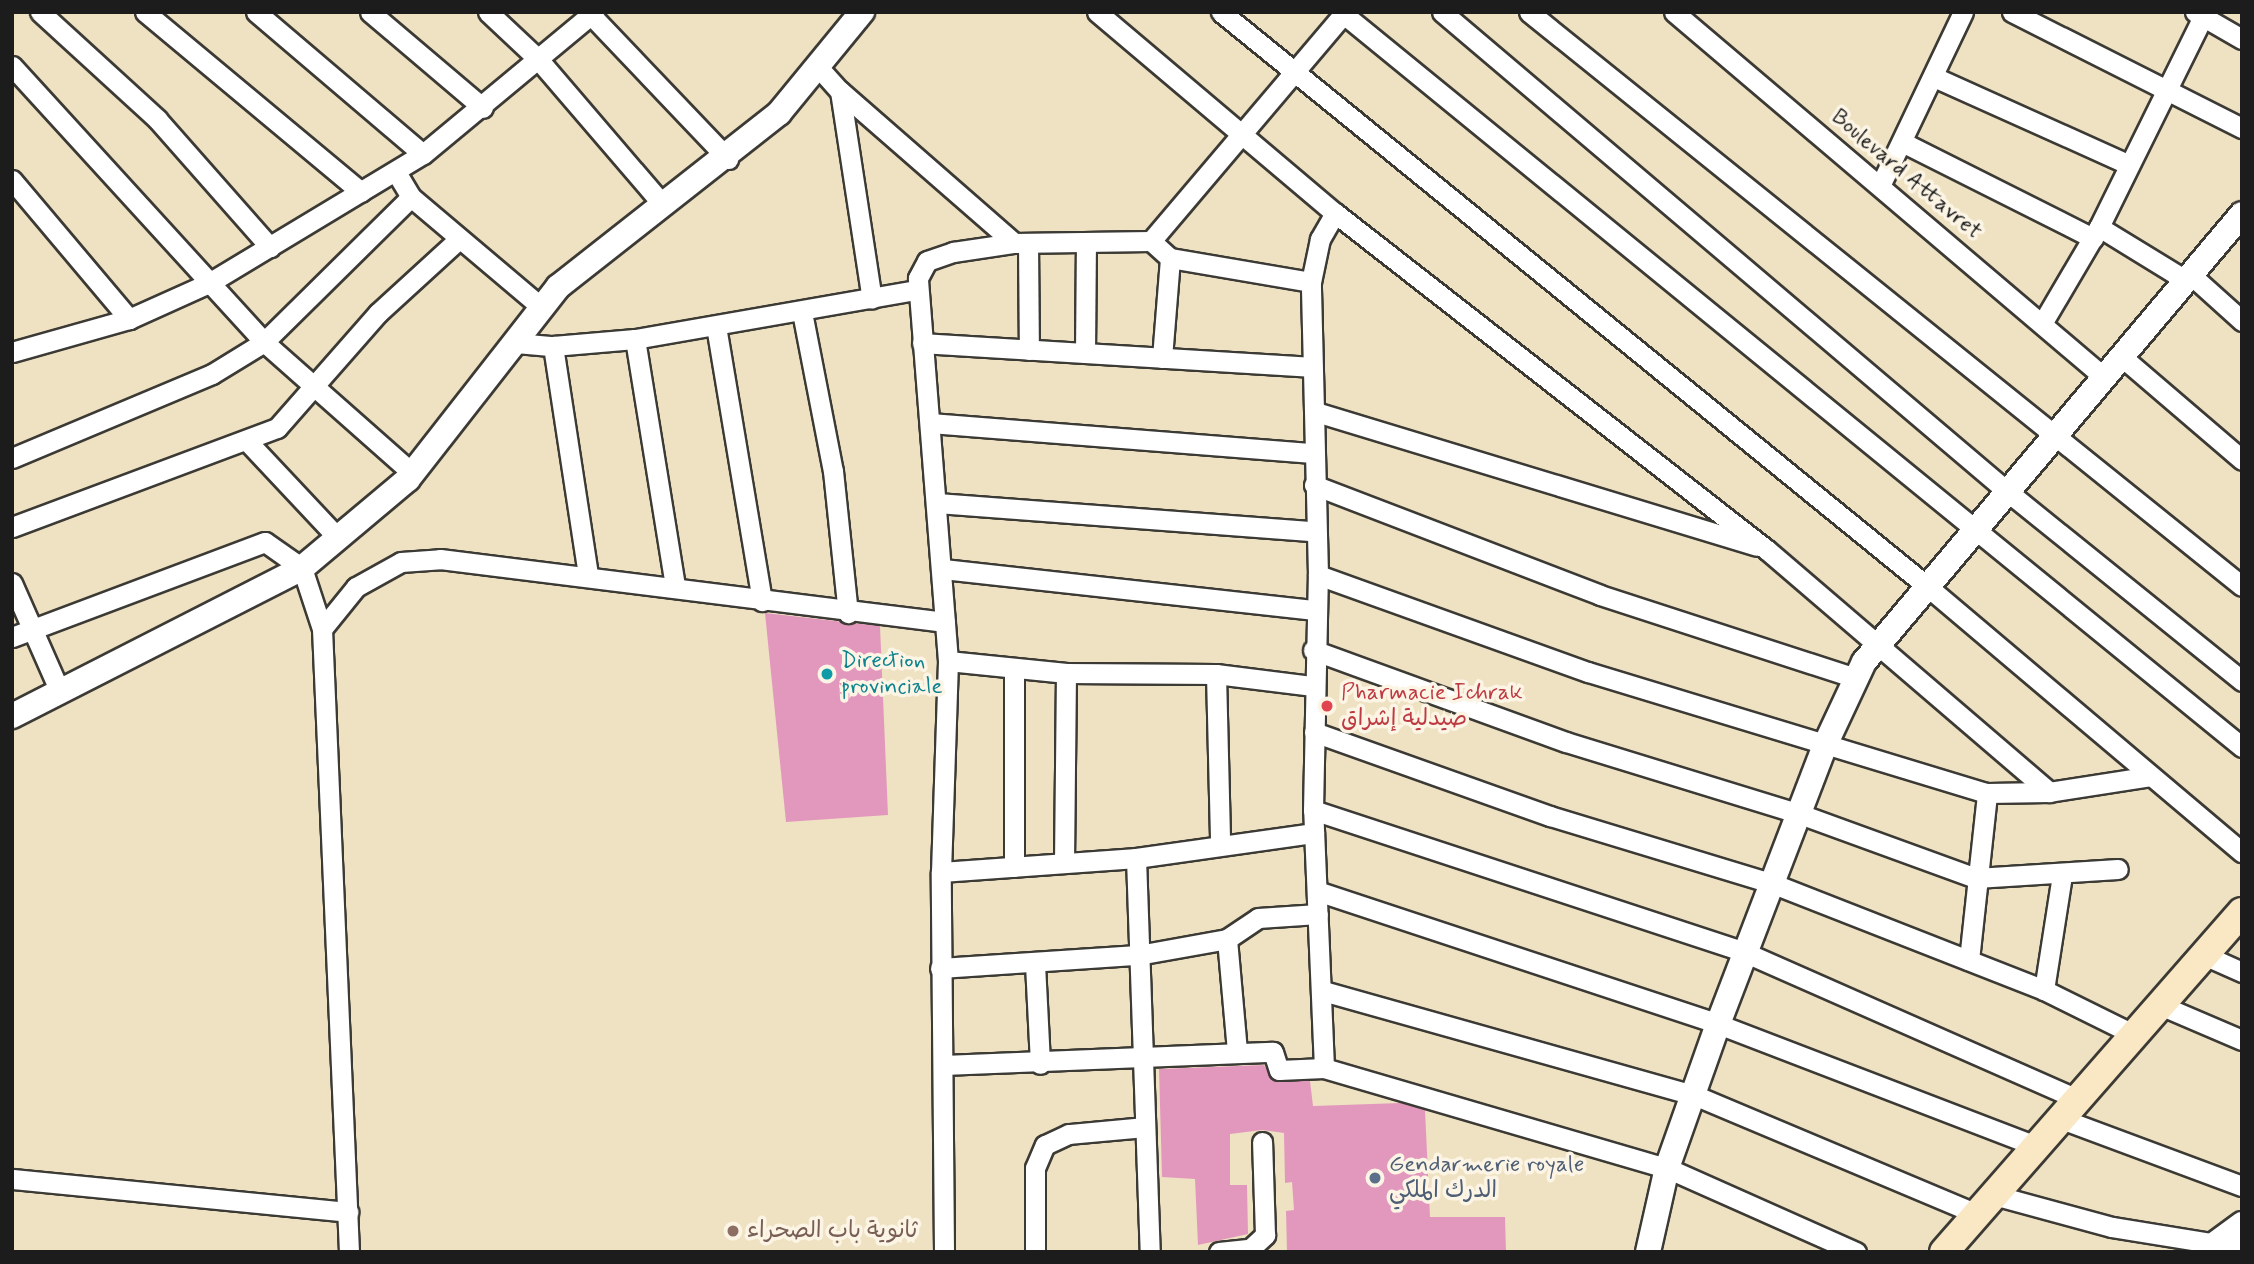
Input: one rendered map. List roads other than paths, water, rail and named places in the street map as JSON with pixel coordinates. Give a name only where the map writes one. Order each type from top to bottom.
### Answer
[{"type":"main road","points":[[1944,1252],[2034,1145],[2242,912]]},
{"type":"street","points":[[40,12],[157,119],[270,247]]},
{"type":"street","points":[[145,12],[361,192]]},
{"type":"street","points":[[256,12],[424,154]]},
{"type":"street","points":[[370,12],[483,107]]},
{"type":"street","points":[[488,12],[538,59],[663,205]]},
{"type":"street","points":[[12,716],[302,568],[412,473],[516,343],[541,307],[584,263],[728,159],[818,68],[862,12]]},
{"type":"street","points":[[1097,12],[1244,133],[1335,213],[1767,550],[1879,642],[2049,792]]},
{"type":"street","points":[[1221,12],[1928,587],[2242,852]]},
{"type":"street","points":[[1442,12],[2008,492],[2242,681]]},
{"type":"street","points":[[1529,12],[2242,586]]},
{"type":"street","name":"Boulevard Attavret","points":[[1674,12],[2105,378]]},
{"type":"street","points":[[1880,186],[1963,12]]},
{"type":"street","points":[[2012,12],[2242,128]]},
{"type":"street","points":[[944,1252],[940,968],[948,661],[943,569],[916,290],[932,258],[1021,243],[1086,247],[1151,241],[1343,13],[1975,532],[2242,747]]},
{"type":"street","points":[[12,352],[129,319],[209,283],[424,154],[593,14],[728,159]]},
{"type":"street","points":[[2043,323],[2096,232],[2167,89],[2199,15],[2242,39]]},
{"type":"street","points":[[12,66],[264,342],[412,473]]},
{"type":"street","points":[[818,68],[840,91],[1021,243],[1029,349]]},
{"type":"street","points":[[1934,77],[2128,164]]},
{"type":"street","points":[[840,91],[872,299]]},
{"type":"street","points":[[1902,142],[2189,278],[2242,321]]},
{"type":"street","points":[[396,172],[411,197],[541,307]]},
{"type":"street","points":[[12,180],[129,319]]},
{"type":"street","points":[[12,458],[212,374],[264,342],[411,197]]},
{"type":"street","points":[[1324,1068],[1323,991],[1313,810],[1313,610],[1318,575],[1313,531],[1316,411],[1312,367],[1311,282],[1320,239],[1335,213]]},
{"type":"street","points":[[1648,1252],[1667,1168],[1744,952],[1774,884],[1826,743],[1856,678],[1879,642],[2242,214]]},
{"type":"street","points":[[12,527],[277,428],[318,388],[378,313],[459,239]]},
{"type":"street","points":[[1151,241],[1170,258],[1311,282]]},
{"type":"street","points":[[1085,353],[1086,247]]},
{"type":"street","points":[[1162,358],[1170,258]]},
{"type":"street","points":[[516,343],[553,346],[635,339],[916,290]]},
{"type":"street","points":[[802,312],[833,471],[848,613]]},
{"type":"street","points":[[716,326],[762,601]]},
{"type":"street","points":[[635,339],[675,587]]},
{"type":"street","points":[[922,343],[1312,367]]},
{"type":"street","points":[[553,346],[588,576]]},
{"type":"street","points":[[2122,357],[2242,460]]},
{"type":"street","points":[[1316,411],[1767,550]]},
{"type":"street","points":[[930,423],[1314,453]]},
{"type":"street","points":[[247,441],[338,538]]},
{"type":"street","points":[[1314,485],[1600,595],[1856,678]]},
{"type":"street","points":[[937,503],[1313,531]]},
{"type":"street","points":[[21,633],[265,542],[302,568],[322,629],[349,1252]]},
{"type":"street","points":[[322,629],[356,587],[401,562],[440,559],[675,587],[848,613],[945,622]]},
{"type":"street","points":[[943,569],[1313,610]]},
{"type":"street","points":[[1318,575],[1588,672],[1987,793],[2049,792],[2151,776]]},
{"type":"street","points":[[12,583],[21,633],[60,692]]},
{"type":"street","points":[[1313,650],[1566,742],[1800,814],[1976,878],[2062,875],[2118,869]]},
{"type":"street","points":[[948,661],[1066,673],[1216,674],[1313,686]]},
{"type":"street","points":[[1014,669],[1014,867]]},
{"type":"street","points":[[1063,863],[1066,673]]},
{"type":"street","points":[[1216,674],[1220,841]]},
{"type":"street","points":[[1314,732],[1550,816],[1774,884],[2044,990],[2135,1035]]},
{"type":"street","points":[[1969,960],[1987,793]]},
{"type":"street","points":[[1313,810],[1744,952],[2068,1108],[2242,1186]]},
{"type":"street","points":[[941,872],[1136,858],[1220,841],[1314,832]]},
{"type":"street","points":[[1136,858],[1150,1252]]},
{"type":"street","points":[[2044,990],[2062,875]]},
{"type":"street","points":[[1317,891],[1718,1024],[2034,1145]]},
{"type":"street","points":[[940,968],[1035,964],[1138,955],[1227,939],[1258,918],[1318,914]]},
{"type":"street","points":[[1227,939],[1237,1052]]},
{"type":"street","points":[[2204,955],[2242,972]]},
{"type":"street","points":[[1035,964],[1040,1064]]},
{"type":"street","points":[[1323,991],[1694,1095],[1986,1204],[2208,1249],[2242,1248]]},
{"type":"street","points":[[2160,1005],[2242,1040]]},
{"type":"street","points":[[943,1065],[1040,1064],[1141,1055],[1273,1052],[1279,1070],[1324,1068],[1667,1168],[1856,1252]]},
{"type":"street","points":[[1035,1252],[1035,1168],[1045,1145],[1069,1134],[1144,1127]]},
{"type":"street","points":[[1219,1252],[1250,1249],[1265,1235],[1262,1142]]},
{"type":"street","points":[[12,1179],[348,1212]]},
{"type":"street","points":[[2208,1249],[2242,1224]]},
{"type":"place","name":"Direction provinciale","points":[[827,674]]},
{"type":"place","name":"Pharmacie Ichrak صيدلية إشراق","points":[[1327,706]]},
{"type":"place","name":"Gendarmerie royale الدرك الملكي","points":[[1375,1178]]},
{"type":"place","name":"ثانوية باب الصحراء","points":[[733,1231]]}]
